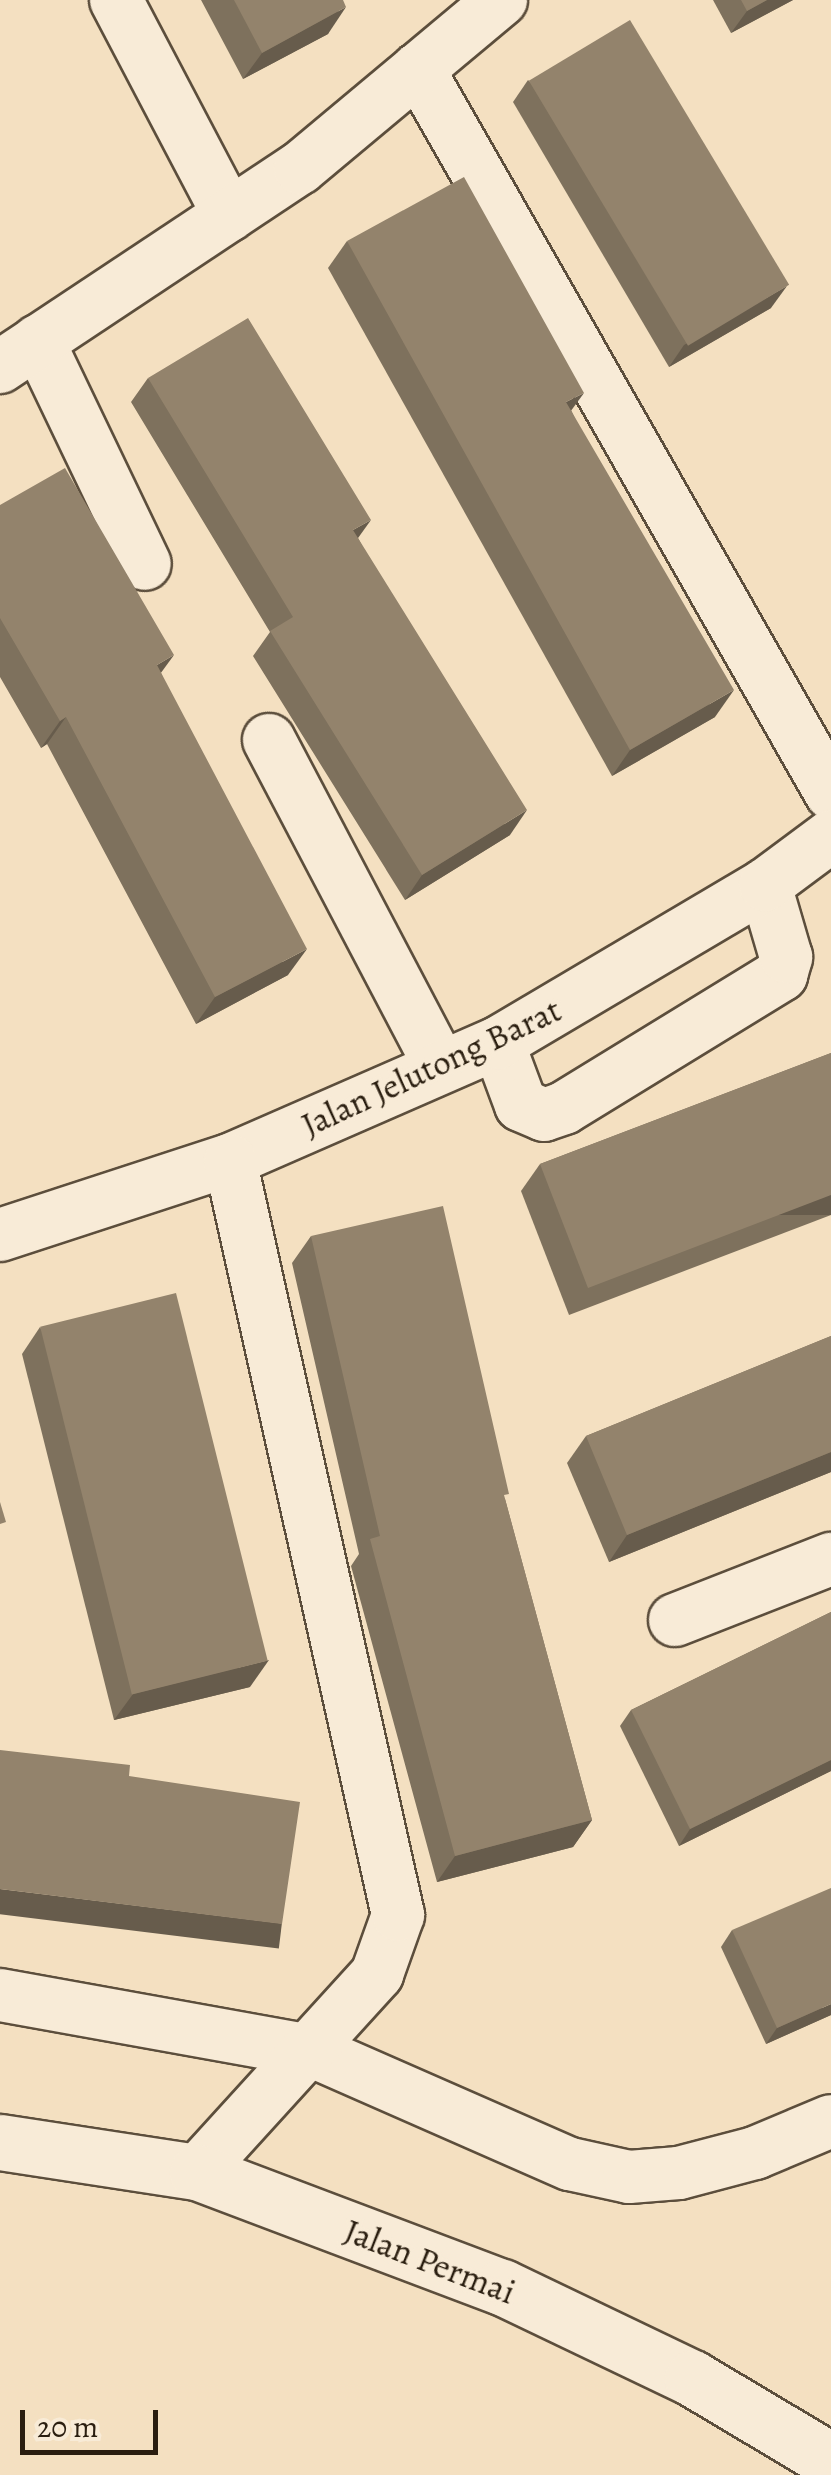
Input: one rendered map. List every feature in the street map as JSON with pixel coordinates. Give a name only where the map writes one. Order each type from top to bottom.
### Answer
[{"type":"street","points":[[116,0],[229,215]]},
{"type":"street","points":[[145,564],[19,354],[300,168],[501,0]]},
{"type":"street","points":[[418,69],[831,793]]},
{"type":"street","points":[[269,740],[440,1066]]},
{"type":"street","name":"Jalan Jelutong Barat","points":[[0,1234],[230,1160],[498,1043],[765,885],[831,836]]},
{"type":"street","points":[[498,1043],[521,1105],[544,1116],[564,1108],[781,975],[786,957],[765,885]]},
{"type":"street","points":[[197,2172],[312,2051],[377,1974],[398,1915],[230,1160]]},
{"type":"street","points":[[676,1620],[831,1560]]},
{"type":"street","points":[[0,1995],[312,2051],[570,2164],[629,2177],[679,2174],[825,2139]]},
{"type":"street","name":"Jalan Permai","points":[[0,2142],[197,2172],[502,2287],[692,2378],[831,2461]]},
{"type":"building","points":[[234,0],[343,0],[346,7],[262,53]]},
{"type":"building","points":[[741,0],[767,0],[747,11]]},
{"type":"building","points":[[630,20],[789,285],[688,346],[529,81]]},
{"type":"building","points":[[464,177],[584,393],[566,402],[734,690],[630,750],[347,241]]},
{"type":"building","points":[[248,318],[371,520],[353,530],[527,810],[422,875],[270,631],[293,617],[148,378]]},
{"type":"building","points":[[65,468],[174,655],[157,665],[307,949],[215,997],[66,717],[60,721],[0,618],[0,505]]},
{"type":"building","points":[[831,1053],[831,1195],[588,1288],[540,1164]]},
{"type":"building","points":[[443,1206],[509,1494],[504,1495],[592,1820],[455,1856],[370,1539],[380,1536],[311,1236]]},
{"type":"building","points":[[176,1293],[268,1661],[132,1695],[40,1327]]},
{"type":"building","points":[[831,1336],[831,1452],[627,1535],[586,1436]]},
{"type":"building","points":[[0,1502],[6,1522],[0,1524]]},
{"type":"building","points":[[831,1612],[831,1760],[690,1829],[631,1710]]},
{"type":"building","points":[[0,1750],[130,1765],[129,1776],[300,1802],[282,1924],[0,1889]]},
{"type":"building","points":[[831,1888],[831,2004],[777,2028],[732,1930]]}]
